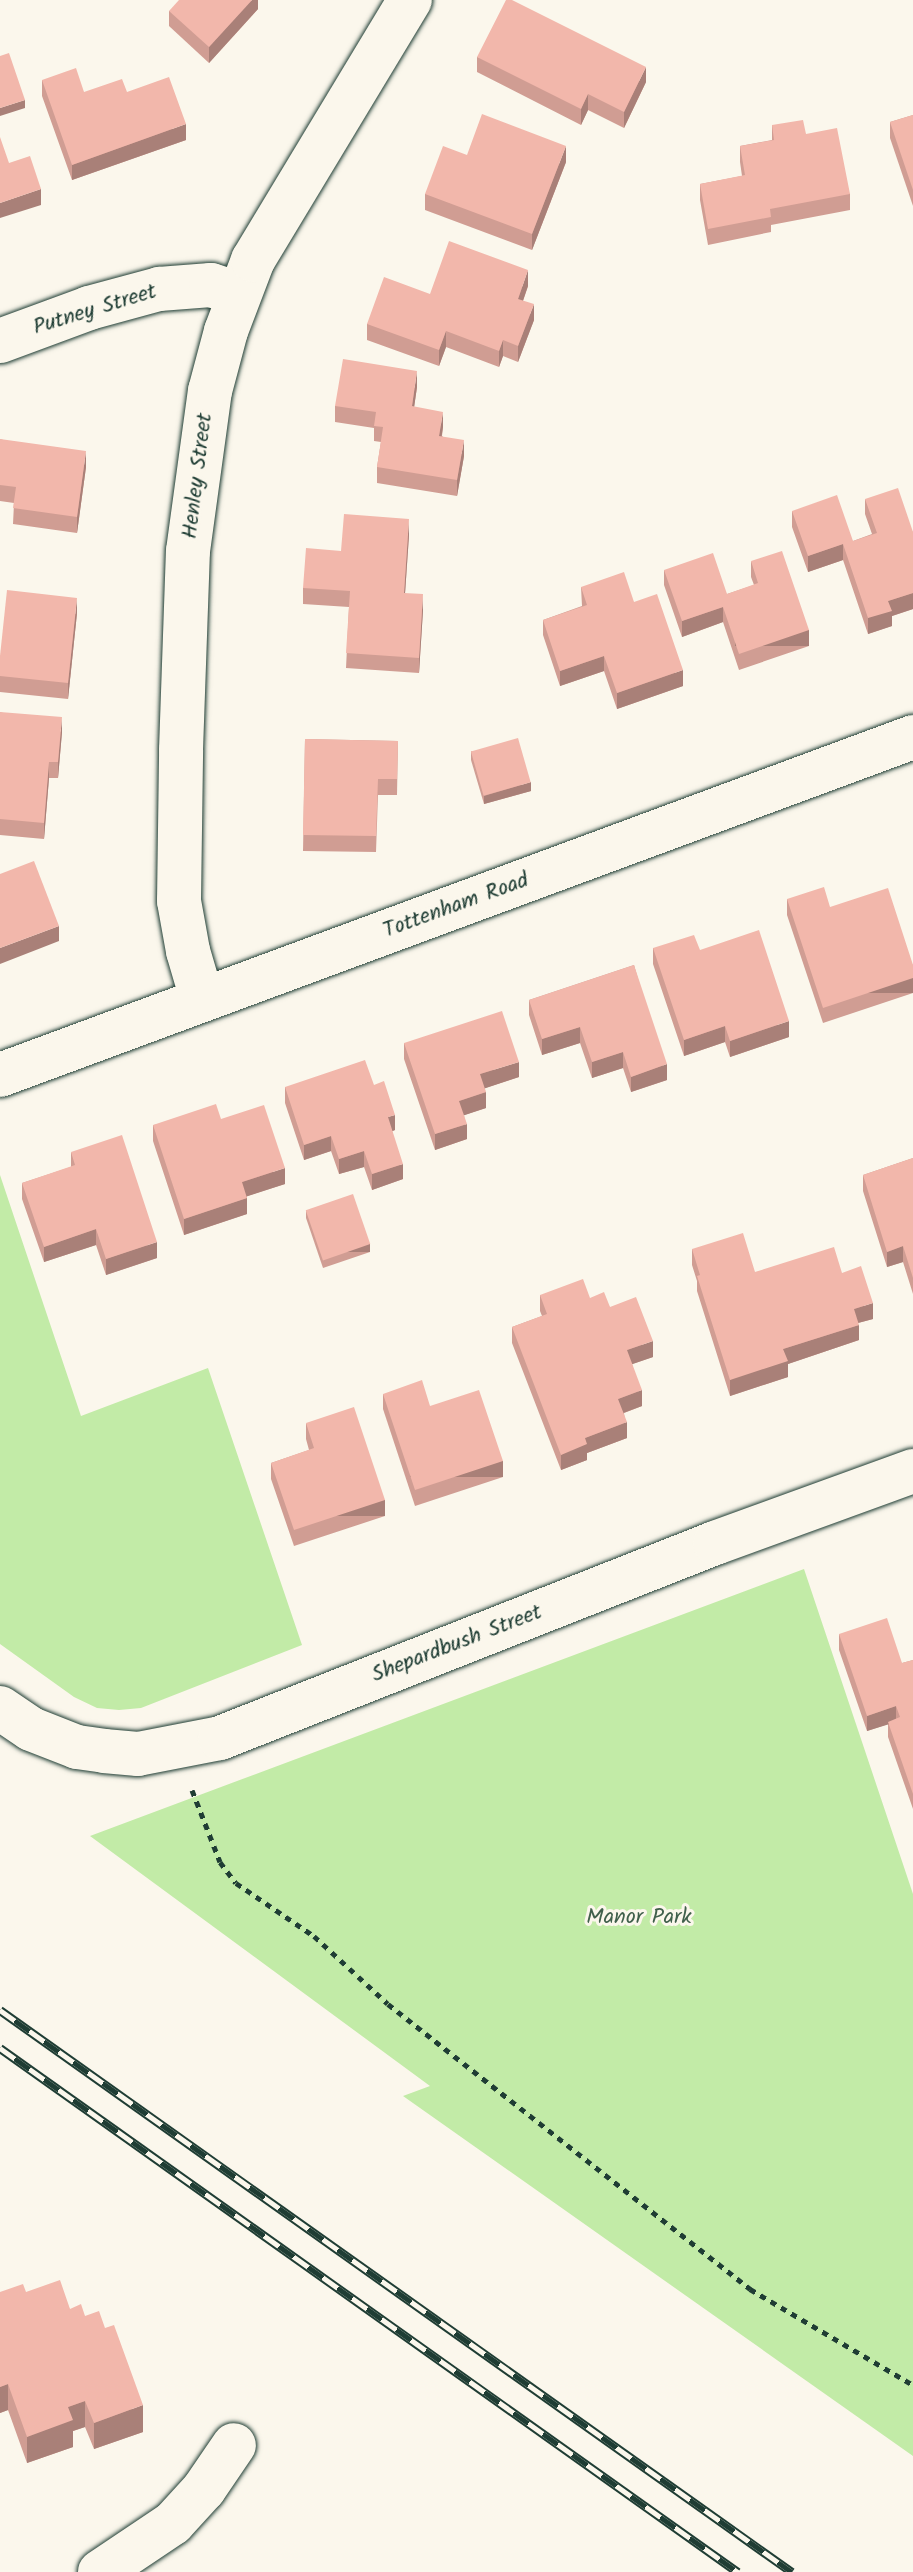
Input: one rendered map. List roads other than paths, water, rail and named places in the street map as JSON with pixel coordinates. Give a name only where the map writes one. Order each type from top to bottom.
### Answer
[{"type":"street","name":"Henley Street","points":[[202,999],[188,951],[179,901],[188,551],[210,391],[239,294],[268,235],[410,0]]},
{"type":"street","name":"Putney Street","points":[[0,341],[89,308],[159,289],[211,285],[239,294]]},
{"type":"street","name":"Tottenham Road","points":[[0,1075],[913,737]]},
{"type":"street","name":"Shepardbush Street","points":[[0,1708],[31,1729],[77,1747],[138,1754],[220,1738],[715,1543],[913,1471]]},
{"type":"street","points":[[100,2572],[173,2523],[204,2489],[234,2445]]},
{"type":"railway","points":[[0,2010],[792,2572]]},
{"type":"railway","points":[[0,2048],[738,2572]]},
{"type":"park label","name":"Manor Park","points":[[639,1918]]}]
